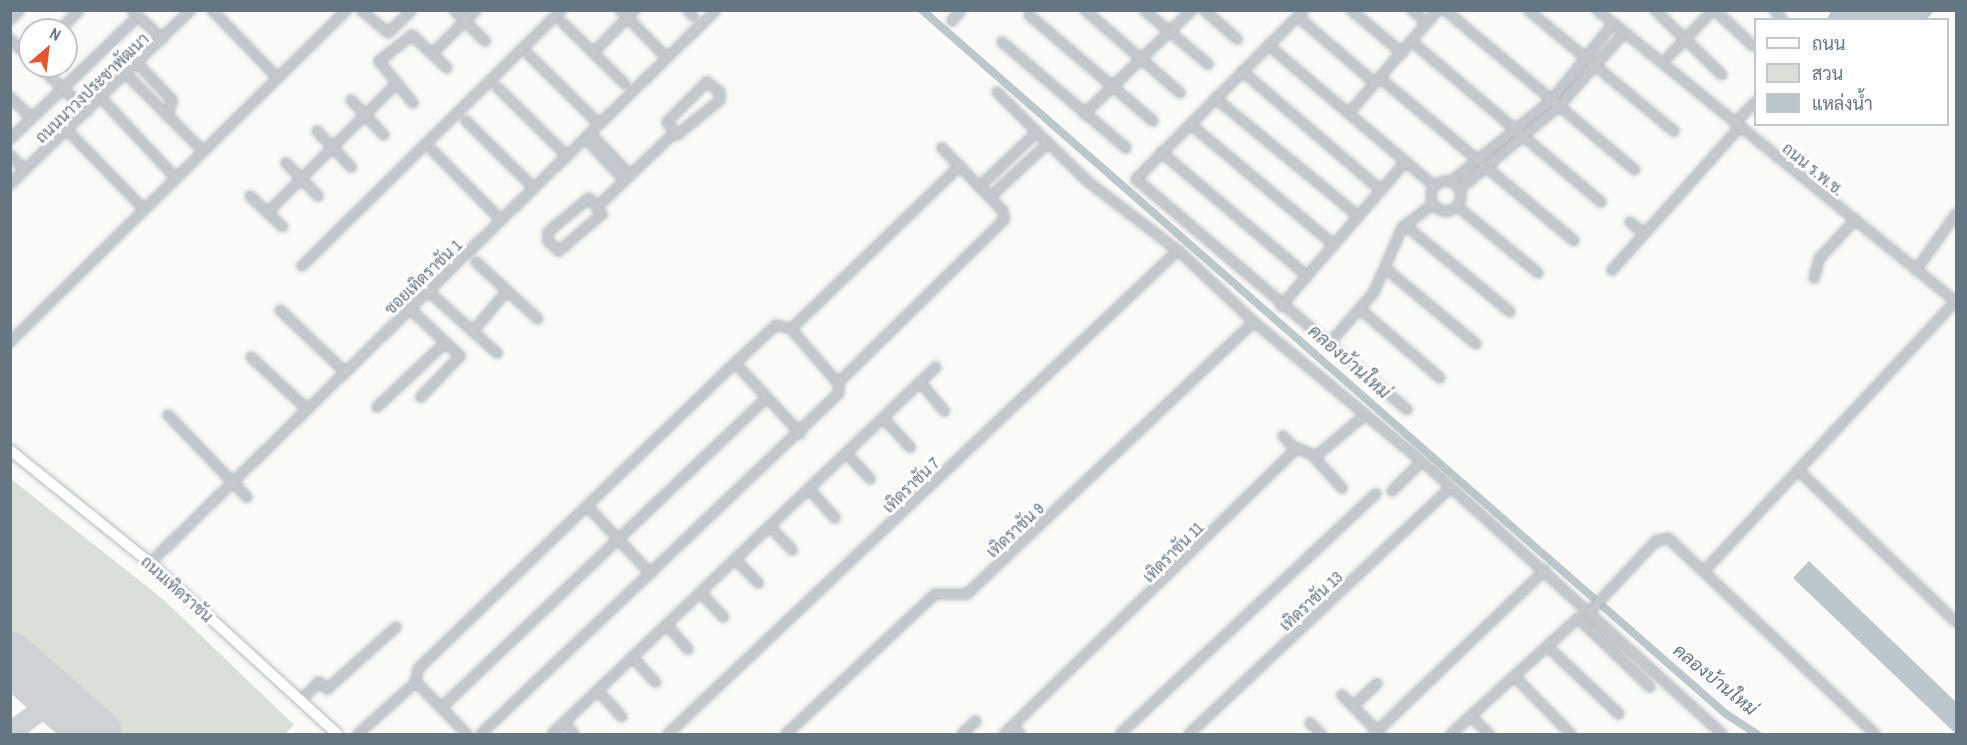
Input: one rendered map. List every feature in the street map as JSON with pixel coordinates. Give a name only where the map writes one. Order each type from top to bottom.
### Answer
[{"type":"street","points":[[10,20],[20,10]]},
{"type":"street","points":[[132,10],[162,39]]},
{"type":"street","name":"ถนนนาวงประชาพัฒนา","points":[[10,184],[191,10]]},
{"type":"street","points":[[212,10],[273,73]]},
{"type":"street","points":[[10,342],[347,10]]},
{"type":"street","points":[[361,10],[388,33],[397,44]]},
{"type":"street","points":[[388,33],[412,10]]},
{"type":"street","points":[[454,10],[485,40]]},
{"type":"street","points":[[433,53],[476,10]]},
{"type":"street","points":[[302,266],[562,10]]},
{"type":"street","points":[[620,10],[667,58]]},
{"type":"street","points":[[593,53],[635,10]]},
{"type":"street","name":"ซอยเทิดราชัน 1","points":[[150,563],[716,10]]},
{"type":"street","points":[[952,21],[961,10]]},
{"type":"street","points":[[1085,10],[1180,93]]},
{"type":"street","points":[[1144,10],[1208,63]]},
{"type":"street","points":[[1084,114],[1192,10]]},
{"type":"street","points":[[1204,10],[1237,39]]},
{"type":"street","points":[[1304,10],[1161,152],[1137,182],[1281,306],[1407,410]]},
{"type":"street","points":[[1351,10],[1402,53]]},
{"type":"street","points":[[1412,10],[1427,23]]},
{"type":"street","points":[[1349,113],[1438,10]]},
{"type":"street","points":[[1445,10],[1635,170]]},
{"type":"street","points":[[1528,10],[1674,131]]},
{"type":"street","name":"ถนน ร.พ.ช.","points":[[1597,10],[1956,302]]},
{"type":"street","points":[[1655,10],[1722,75]]},
{"type":"street","points":[[1669,56],[1714,10],[1753,46]]},
{"type":"street","points":[[1029,15],[1153,121]]},
{"type":"street","points":[[1298,17],[1484,163],[1574,241]]},
{"type":"street","points":[[10,139],[132,22]]},
{"type":"street","points":[[563,23],[624,83]]},
{"type":"street","points":[[1457,206],[1460,189],[1516,131],[1551,101],[1613,24]]},
{"type":"street","points":[[1434,186],[1451,181],[1484,163],[1523,136],[1559,106],[1624,33]]},
{"type":"street","points":[[413,103],[379,65],[397,44],[412,35],[447,68]]},
{"type":"street","points":[[1002,42],[1126,148]]},
{"type":"street","points":[[1411,42],[1601,202]]},
{"type":"street","points":[[1268,45],[1434,186]]},
{"type":"street","points":[[529,56],[599,124]]},
{"type":"street","points":[[137,63],[172,100],[168,117]]},
{"type":"street","points":[[1242,71],[1381,190]]},
{"type":"street","points":[[126,74],[203,151]]},
{"type":"street","points":[[52,78],[87,111]]},
{"type":"street","points":[[702,83],[711,83],[720,100],[682,136],[674,133],[670,117],[702,83]]},
{"type":"street","points":[[268,212],[395,85]]},
{"type":"street","points":[[498,87],[567,156]]},
{"type":"street","points":[[997,92],[1047,144],[1180,252],[1254,322],[1451,487],[1545,570],[1593,608],[1722,735]]},
{"type":"street","points":[[10,97],[32,118]]},
{"type":"street","points":[[101,98],[172,174]]},
{"type":"street","points":[[1215,98],[1358,216]]},
{"type":"street","points":[[351,100],[384,135]]},
{"type":"street","points":[[1612,270],[1738,125],[1754,102]]},
{"type":"street","points":[[466,121],[534,188]]},
{"type":"street","points":[[1190,124],[1334,245]]},
{"type":"street","points":[[67,130],[140,205]]},
{"type":"street","points":[[317,131],[351,167]]},
{"type":"street","points":[[980,187],[1037,132]]},
{"type":"street","points":[[598,206],[674,133]]},
{"type":"street","points":[[587,136],[627,178]]},
{"type":"street","points":[[990,197],[1047,144]]},
{"type":"street","points":[[838,383],[1004,220],[1003,211],[942,148]]},
{"type":"street","points":[[433,151],[501,220]]},
{"type":"street","points":[[1161,152],[1307,276]]},
{"type":"street","points":[[10,155],[25,170]]},
{"type":"street","points":[[1281,306],[1406,161]]},
{"type":"street","points":[[286,163],[318,196]]},
{"type":"street","points":[[791,329],[960,166]]},
{"type":"street","points":[[1451,181],[1460,189]]},
{"type":"street","points":[[1329,344],[1361,310],[1386,269],[1405,225],[1433,204],[1434,186]]},
{"type":"street","points":[[250,196],[283,227]]},
{"type":"street","points":[[583,199],[598,206],[602,214],[565,250],[548,241],[548,232],[583,199]]},
{"type":"street","points":[[1433,204],[1445,211],[1457,206]]},
{"type":"street","points":[[1457,206],[1538,273]]},
{"type":"street","points":[[1916,270],[1956,214]]},
{"type":"street","points":[[1814,278],[1819,259],[1855,220]]},
{"type":"street","points":[[1630,222],[1642,233]]},
{"type":"street","points":[[1405,225],[1510,312]]},
{"type":"street","name":"เทิดราชัน 7","points":[[668,735],[1172,256]]},
{"type":"street","points":[[476,262],[538,319]]},
{"type":"street","points":[[1386,269],[1476,344]]},
{"type":"street","points":[[428,291],[497,353]]},
{"type":"street","points":[[473,331],[507,291]]},
{"type":"street","points":[[1706,569],[1956,302]]},
{"type":"street","points":[[410,309],[460,356],[422,397]]},
{"type":"street","points":[[280,310],[345,372]]},
{"type":"street","points":[[1361,310],[1440,378]]},
{"type":"street","name":"เทิดราชัน 9","points":[[786,735],[935,594],[967,594],[1254,322]]},
{"type":"street","points":[[358,735],[416,682],[418,669],[735,363],[776,325],[791,329],[838,383],[839,393],[800,433],[481,735]]},
{"type":"street","points":[[377,407],[445,343]]},
{"type":"street","points":[[251,357],[307,409]]},
{"type":"street","points":[[735,363],[800,433]]},
{"type":"street","points":[[552,735],[936,367]]},
{"type":"street","points":[[920,382],[944,411]]},
{"type":"street","points":[[441,708],[768,398]]},
{"type":"street","points":[[168,415],[247,497]]},
{"type":"street","points":[[1314,457],[1365,415]]},
{"type":"street","points":[[883,418],[910,447]]},
{"type":"street","points":[[1283,436],[1296,450],[1302,447],[1314,457],[1342,488]]},
{"type":"street","name":"ถนนเทิดราชัน","points":[[10,450],[150,563],[337,735]]},
{"type":"street","name":"เทิดราชัน 11","points":[[1006,734],[1296,450]]},
{"type":"street","points":[[847,454],[870,478]]},
{"type":"street","points":[[1392,491],[1421,462]]},
{"type":"street","points":[[1798,470],[1956,622]]},
{"type":"street","name":"เทิดราชัน 13","points":[[1189,735],[1451,487]]},
{"type":"street","points":[[809,489],[835,518]]},
{"type":"street","points":[[1120,735],[1376,494]]},
{"type":"street","points":[[587,506],[651,574]]},
{"type":"street","points":[[770,527],[792,550]]},
{"type":"street","points":[[1593,608],[1661,538],[1706,569],[1709,578],[1875,735]]},
{"type":"street","points":[[736,560],[758,583]]},
{"type":"street","points":[[1342,695],[1377,734],[1545,570]]},
{"type":"street","points":[[701,592],[723,617]]},
{"type":"street","points":[[1451,735],[1578,618],[1650,687]]},
{"type":"street","points":[[667,625],[688,649]]},
{"type":"street","points":[[300,701],[319,682],[327,689],[396,627]]},
{"type":"street","points":[[1547,646],[1619,714]]},
{"type":"street","points":[[633,658],[655,682]]},
{"type":"street","points":[[1514,676],[1571,735]]},
{"type":"street","points":[[416,682],[467,735]]},
{"type":"street","points":[[1353,706],[1377,684]]},
{"type":"street","points":[[598,691],[622,717]]},
{"type":"street","points":[[1470,716],[1489,735]]},
{"type":"street","points":[[962,735],[976,721]]},
{"type":"street","points":[[564,723],[574,735]]},
{"type":"street","points":[[1310,723],[1321,735]]},
{"type":"street","points":[[1013,726],[1020,735]]},
{"type":"green space","points":[[11,479],[164,600],[294,725],[285,734],[118,734],[11,638]]},
{"type":"water","points":[[1831,10],[1934,11],[1928,18],[1827,18]]},
{"type":"water","points":[[1809,561],[1956,702],[1956,734],[1793,578]]},
{"type":"waterway","name":"คลองบ้านใหม่","points":[[922,10],[1726,714],[1757,734]]},
{"type":"taxiway","points":[[14,729],[56,698]]},
{"type":"runway","points":[[10,658],[96,734]]}]
